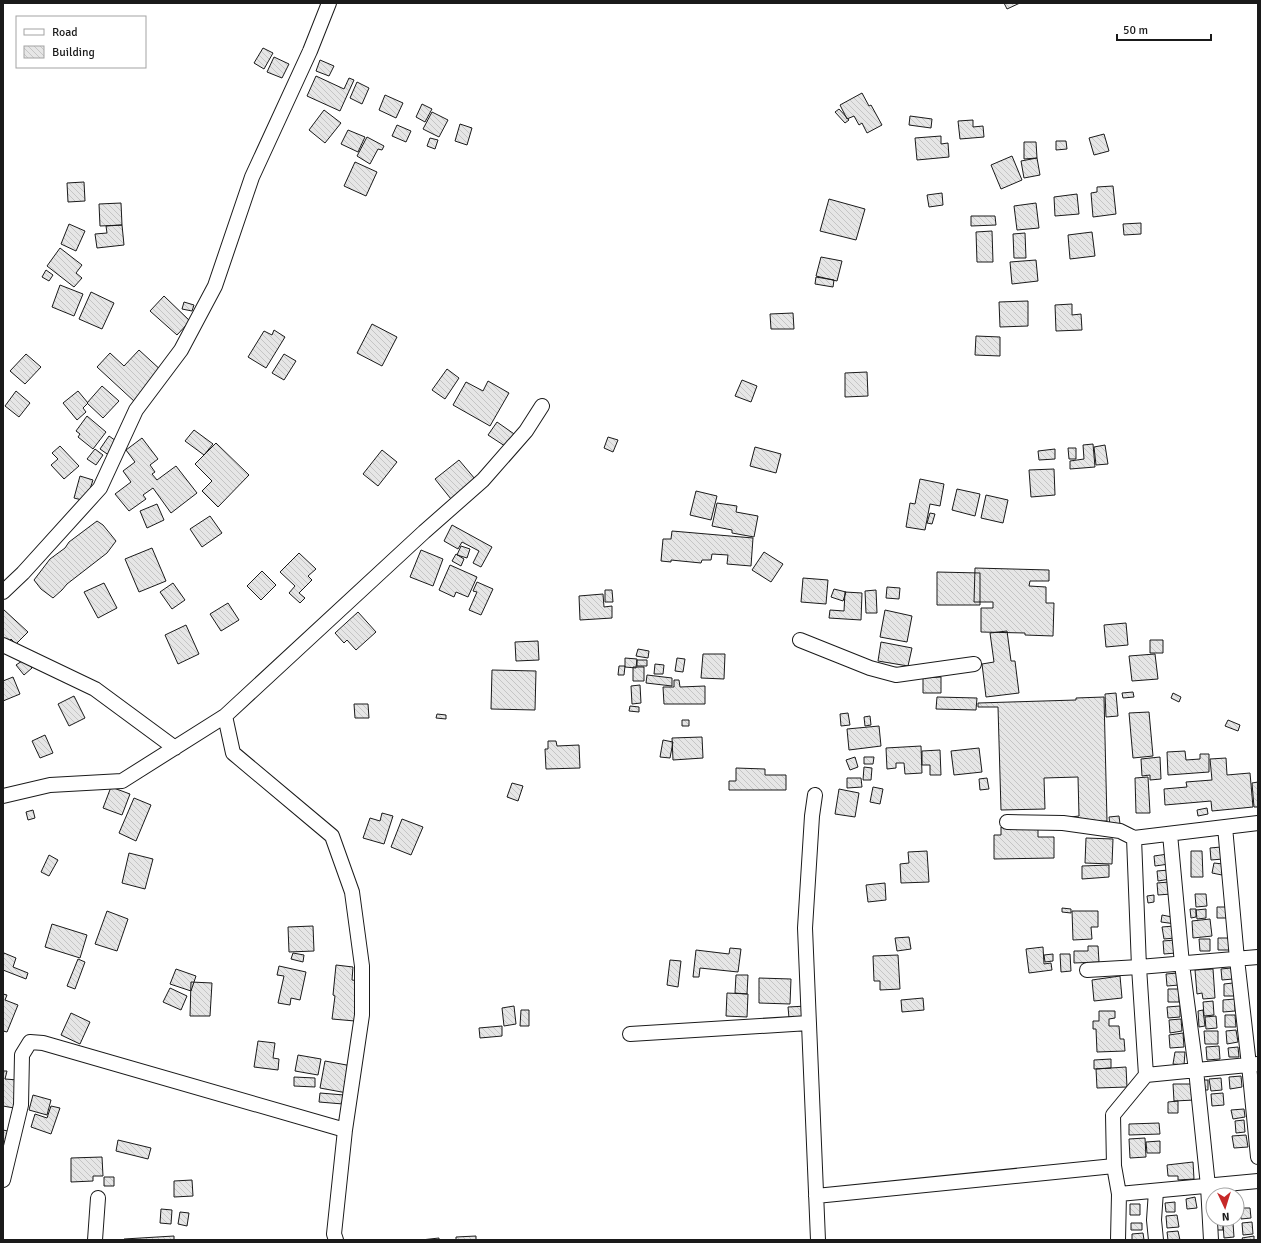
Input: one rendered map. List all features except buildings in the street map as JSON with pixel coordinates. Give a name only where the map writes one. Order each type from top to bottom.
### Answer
[{"type":"street","points":[[3,592],[23,573],[100,488],[136,410],[181,350],[214,286],[252,177],[310,51],[329,3]]},
{"type":"street","points":[[3,796],[50,785],[122,781],[225,716],[424,532],[483,480],[526,431],[542,406]]},
{"type":"street","points":[[800,640],[870,668],[896,675],[974,664]]},
{"type":"street","points":[[3,645],[95,689],[175,748]]},
{"type":"street","points":[[225,716],[233,753],[332,836],[352,892],[362,966],[362,1015],[346,1130],[334,1234],[336,1240]]},
{"type":"street","points":[[815,795],[812,816],[805,928],[818,1240]]},
{"type":"street","points":[[1007,822],[1063,823],[1120,831],[1134,838],[1258,823]]},
{"type":"street","points":[[1226,827],[1237,959],[1254,1064],[1258,1157]]},
{"type":"street","points":[[1170,834],[1182,964],[1196,1070],[1208,1186],[1211,1240]]},
{"type":"street","points":[[1118,1240],[1119,1194],[1114,1166],[1113,1115],[1146,1074],[1139,967],[1134,838]]},
{"type":"street","points":[[1087,970],[1182,964],[1258,957]]},
{"type":"street","points":[[630,1034],[809,1023]]},
{"type":"street","points":[[3,1180],[21,1105],[22,1055],[30,1042],[43,1043],[346,1130]]},
{"type":"street","points":[[1146,1074],[1254,1064]]},
{"type":"street","points":[[816,1196],[1114,1166]]},
{"type":"street","points":[[1119,1194],[1258,1181]]},
{"type":"street","points":[[1156,1191],[1154,1220],[1156,1240]]},
{"type":"street","points":[[95,1240],[98,1198]]}]
